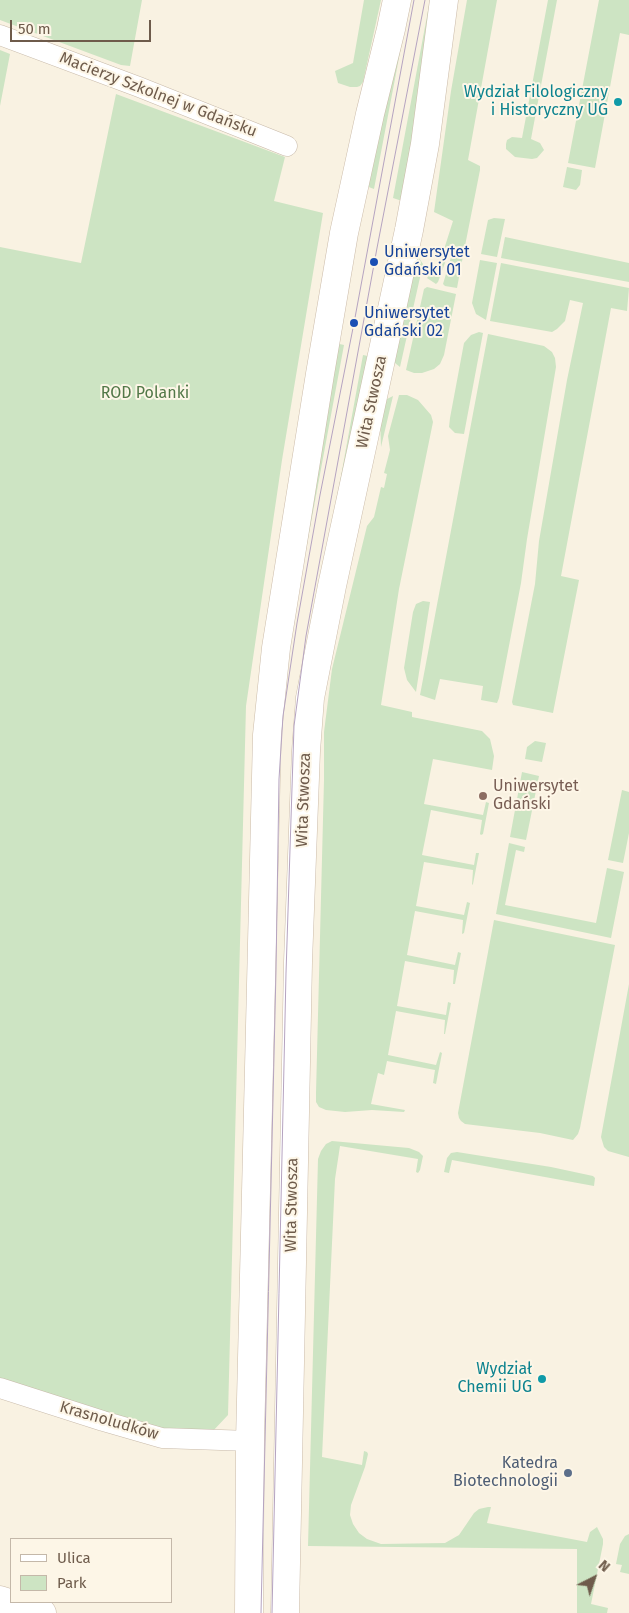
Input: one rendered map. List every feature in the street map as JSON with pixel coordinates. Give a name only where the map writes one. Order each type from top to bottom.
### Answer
[{"type":"street","points":[[249,1613],[250,1441],[267,745],[276,648],[344,233],[397,0]]},
{"type":"street","name":"Wita Stwosza","points":[[285,1613],[298,962],[306,751],[310,698],[332,586],[409,230],[425,144],[444,0]]},
{"type":"street","name":"Macierzy Szkolnej w Gdańsku","points":[[0,35],[148,90],[287,146]]},
{"type":"street","name":"Krasnoludków","points":[[0,1388],[162,1438],[250,1441]]},
{"type":"street","points":[[0,1600],[42,1613]]},
{"type":"green space","points":[[0,0],[142,0],[130,66],[121,65],[0,20]]},
{"type":"green space","points":[[364,0],[381,0],[363,82],[360,86],[350,87],[338,83],[335,71],[353,63]]},
{"type":"green space","points":[[410,0],[374,189],[366,186]]},
{"type":"green space","points":[[430,0],[435,0],[402,201],[393,198]]},
{"type":"green space","points":[[467,0],[497,0],[468,160],[480,166],[480,170],[464,251],[450,249],[436,284],[427,278],[440,262],[453,221],[434,212],[451,91]]},
{"type":"green space","points":[[548,0],[557,0],[531,139],[540,143],[544,150],[537,158],[515,157],[506,149],[506,144],[507,140],[512,137],[522,138]]},
{"type":"green space","points":[[599,0],[629,0],[629,35],[620,33],[595,168],[568,163]]},
{"type":"green space","points":[[0,50],[10,54],[0,106]]},
{"type":"green space","name":"ROD Polanki","points":[[116,94],[285,157],[274,201],[323,213],[282,460],[246,706],[228,1415],[212,1432],[157,1430],[0,1381],[0,247],[81,263]]},
{"type":"green space","points":[[567,167],[582,170],[580,185],[576,190],[563,187]]},
{"type":"green space","points":[[494,218],[505,219],[497,257],[481,254],[488,220]]},
{"type":"green space","points":[[505,237],[629,263],[629,282],[501,258]]},
{"type":"green space","points":[[452,254],[463,256],[457,288],[443,284]]},
{"type":"green space","points":[[412,256],[419,258],[423,264],[400,367],[395,363],[393,356]]},
{"type":"green space","points":[[480,260],[497,263],[486,320],[476,314],[472,303]]},
{"type":"green space","points":[[501,263],[629,288],[627,311],[611,308],[561,576],[579,580],[553,713],[513,705],[512,702],[535,584],[539,541],[567,380],[583,303],[570,300],[565,321],[552,332],[490,321]]},
{"type":"green space","points":[[427,287],[456,294],[444,355],[440,364],[434,369],[422,373],[414,373],[406,370],[424,289]]},
{"type":"green space","points":[[479,332],[483,333],[464,434],[455,433],[449,427],[464,343],[471,335]]},
{"type":"green space","points":[[488,334],[544,346],[552,352],[556,367],[521,583],[499,698],[497,703],[481,700],[483,686],[440,679],[435,700],[420,695]]},
{"type":"green space","points":[[335,343],[344,345],[305,555]]},
{"type":"green space","points":[[363,355],[373,357],[322,575],[341,476]]},
{"type":"green space","points":[[399,395],[407,395],[418,400],[431,415],[433,422],[399,589],[381,705],[412,712],[412,717],[482,731],[490,739],[494,756],[492,770],[433,759],[424,804],[483,815],[486,802],[489,803],[483,834],[481,835],[482,820],[431,810],[422,855],[474,865],[476,853],[479,853],[472,885],[473,870],[424,862],[416,906],[464,915],[467,902],[470,903],[464,933],[462,934],[463,920],[415,911],[407,955],[455,965],[458,952],[461,953],[455,984],[453,984],[454,970],[405,961],[397,1006],[446,1015],[448,1002],[451,1003],[445,1034],[445,1020],[396,1011],[388,1055],[436,1065],[440,1052],[442,1053],[436,1084],[433,1083],[435,1070],[387,1061],[384,1075],[378,1073],[371,1104],[405,1110],[404,1112],[372,1110],[345,1112],[326,1110],[319,1107],[316,1102],[324,732],[332,669],[367,526],[374,517],[381,487],[384,488],[387,474],[384,473],[390,450],[388,436]]},
{"type":"green space","points":[[393,396],[381,447],[380,416],[387,399]]},
{"type":"green space","points":[[423,601],[430,602],[416,692],[407,680],[404,668],[413,612],[416,604]]},
{"type":"green space","points":[[535,741],[546,743],[542,762],[525,759],[527,747]]},
{"type":"green space","points":[[522,772],[539,776],[526,840],[510,837]]},
{"type":"green space","points":[[622,790],[629,792],[629,833],[623,863],[608,860]]},
{"type":"green space","points":[[509,843],[525,847],[524,852],[516,850],[505,905],[596,923],[607,868],[624,872],[611,938],[496,914]]},
{"type":"green space","points":[[494,920],[615,945],[580,1128],[573,1140],[540,1133],[465,1124],[459,1118],[458,1113]]},
{"type":"green space","points":[[629,984],[629,1157],[608,1151],[604,1147],[601,1137]]},
{"type":"green space","points":[[332,1141],[409,1148],[423,1156],[418,1173],[416,1172],[418,1159],[340,1146],[335,1179],[322,1457],[362,1465],[364,1451],[368,1454],[351,1505],[350,1515],[353,1524],[359,1533],[367,1539],[381,1544],[445,1543],[459,1535],[474,1513],[479,1509],[488,1507],[491,1507],[487,1523],[587,1542],[590,1532],[597,1527],[603,1539],[603,1544],[591,1604],[608,1608],[607,1613],[577,1613],[577,1549],[308,1546],[318,1159],[326,1144]]},
{"type":"green space","points":[[457,1152],[551,1167],[593,1176],[595,1178],[594,1186],[452,1160],[449,1173],[444,1172],[447,1158],[451,1153]]},
{"type":"green space","points":[[629,1534],[629,1574],[620,1572],[622,1565],[616,1564],[620,1544],[625,1536]]},
{"type":"tram line","points":[[261,1613],[279,779],[283,716],[297,623],[320,495],[414,0]]},
{"type":"tram line","points":[[272,1613],[286,973],[294,726],[306,636],[377,248],[425,0]]},
{"type":"place","name":"Wydział Filologiczny i Historyczny UG","points":[[618,102]]},
{"type":"place","name":"Uniwersytet Gdański 01","points":[[374,262]]},
{"type":"place","name":"Uniwersytet Gdański 02","points":[[354,323]]},
{"type":"place","name":"Uniwersytet Gdański","points":[[483,796]]},
{"type":"place","name":"Wydział Chemii UG","points":[[542,1379]]},
{"type":"place","name":"Katedra Biotechnologii","points":[[568,1473]]}]
